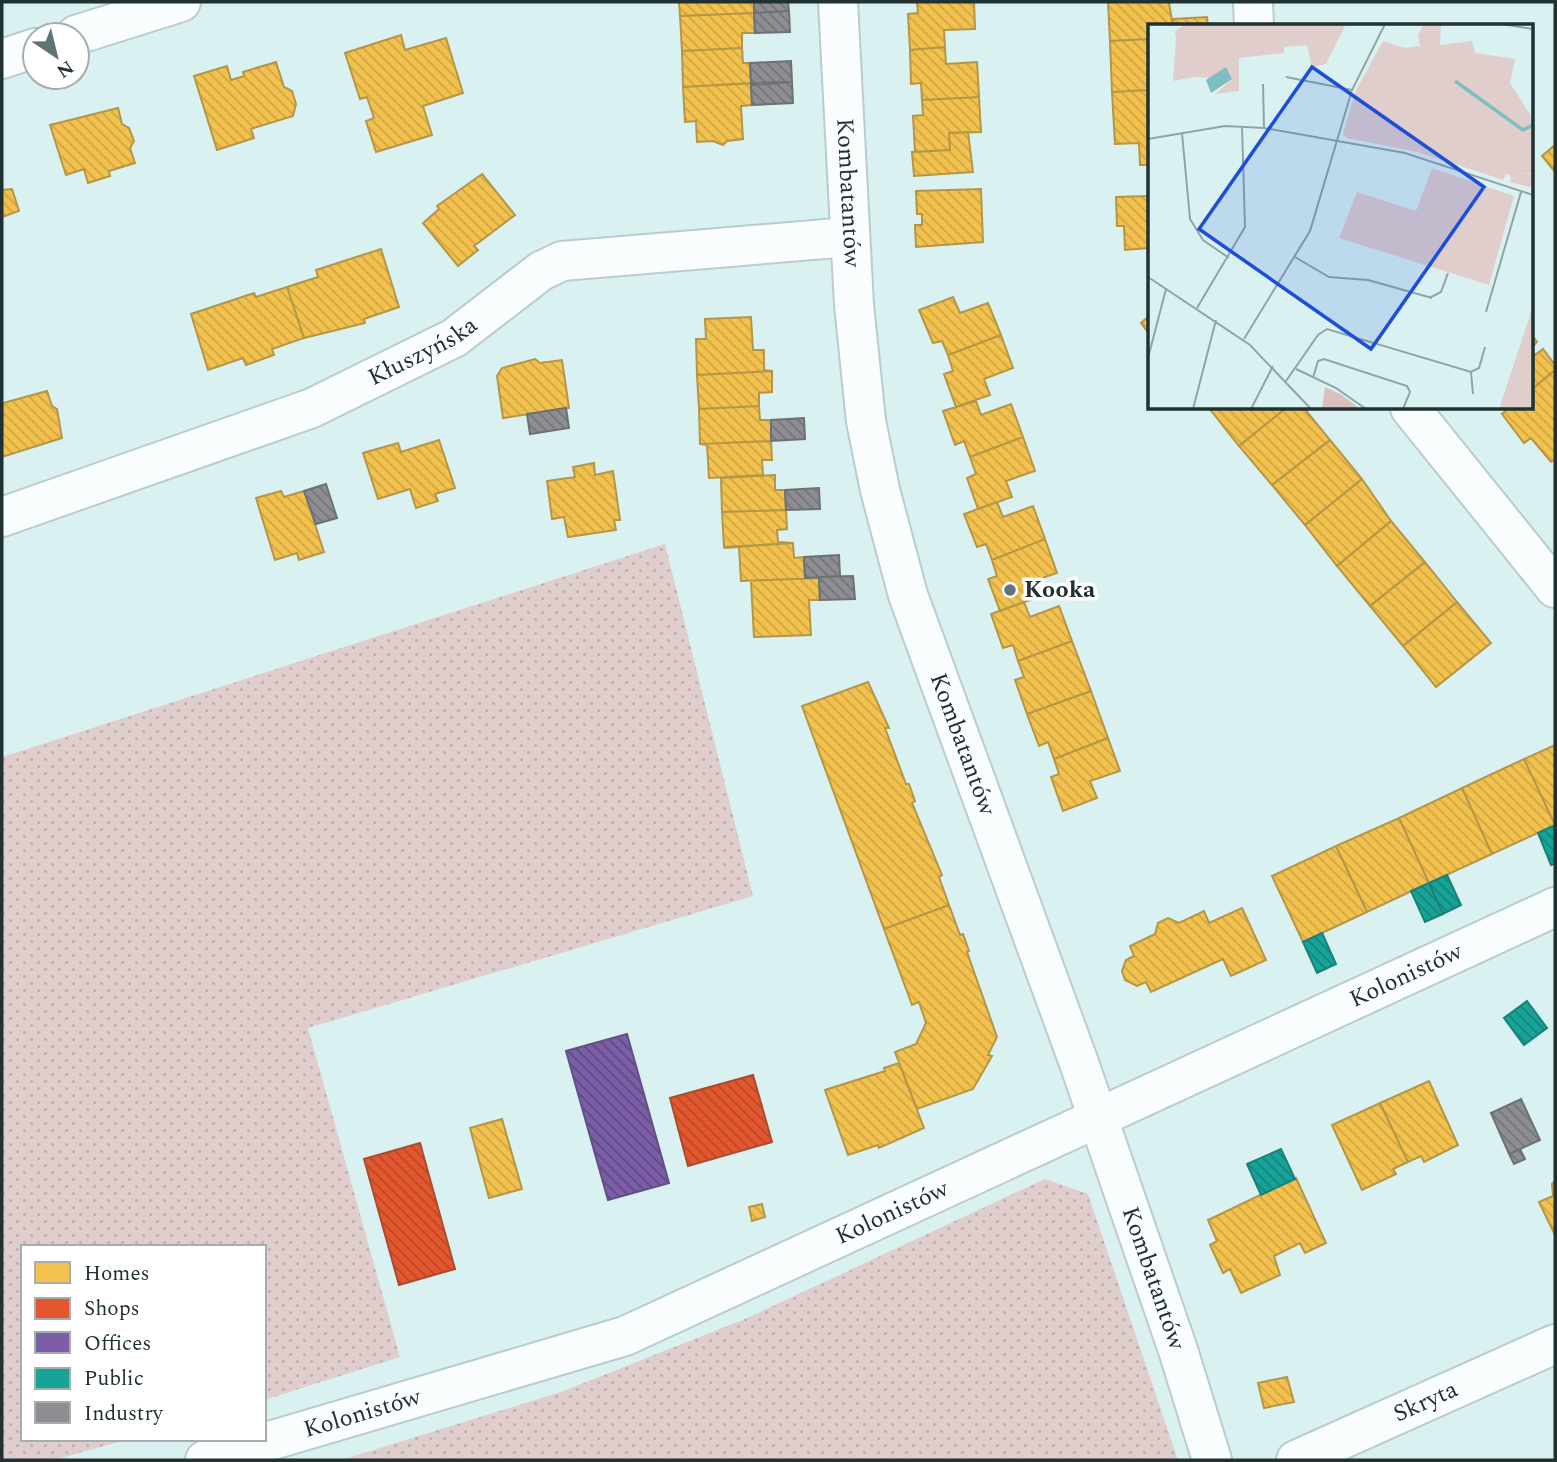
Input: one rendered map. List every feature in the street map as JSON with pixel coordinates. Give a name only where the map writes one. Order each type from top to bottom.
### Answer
[{"type":"street","points":[[91,30],[181,2]]},
{"type":"street","name":"Kombatantów","points":[[838,2],[849,237],[866,421],[894,547],[908,595],[1098,1120],[1178,1350],[1212,1460]]},
{"type":"street","points":[[1253,2],[1254,24]]},
{"type":"street","points":[[2,59],[21,53]]},
{"type":"street","name":"Kłuszyńska","points":[[2,517],[312,408],[454,338],[541,271],[562,261],[849,237]]},
{"type":"street","points":[[1412,410],[1555,588]]},
{"type":"street","name":"Kolonistów","points":[[205,1460],[625,1336],[1098,1120],[1555,906]]},
{"type":"street","name":"Skryta","points":[[1296,1460],[1555,1343]]},
{"type":"shaded area","points":[[665,544],[753,896],[308,1028],[400,1357],[266,1399],[266,1245],[21,1245],[21,1441],[122,1441],[54,1460],[2,1460],[2,757]]},
{"type":"shaded area","points":[[1045,1179],[1088,1194],[1178,1460],[341,1460],[561,1392],[745,1319]]},
{"type":"building: Homes","points":[[679,2],[754,2],[754,13],[680,16]]},
{"type":"building: Homes","points":[[917,2],[974,2],[975,29],[944,30],[945,47],[910,50],[908,14],[918,13]]},
{"type":"building: Homes","points":[[1108,2],[1172,2],[1169,3],[1173,24],[1148,24],[1148,39],[1110,41]]},
{"type":"building: Homes","points":[[754,13],[755,33],[742,33],[742,48],[682,51],[680,16]]},
{"type":"building: Homes","points":[[1207,17],[1208,24],[1173,24],[1173,19]]},
{"type":"building: Homes","points":[[401,35],[405,50],[446,38],[463,93],[423,106],[432,135],[376,152],[366,121],[374,118],[367,97],[360,99],[345,53]]},
{"type":"building: Homes","points":[[1148,39],[1148,90],[1112,92],[1110,41]]},
{"type":"building: Homes","points":[[945,47],[946,64],[977,62],[979,97],[922,100],[921,83],[911,84],[910,50]]},
{"type":"building: Homes","points":[[742,48],[743,63],[750,63],[751,83],[683,87],[682,51]]},
{"type":"building: Homes","points":[[276,62],[284,87],[292,91],[296,104],[293,116],[251,129],[254,138],[217,150],[194,76],[227,66],[231,80],[244,76],[243,72]]},
{"type":"building: Homes","points":[[758,83],[751,85],[752,105],[741,106],[743,139],[727,141],[723,145],[713,141],[697,142],[696,121],[685,122],[683,87]]},
{"type":"building: Homes","points":[[1148,90],[1148,165],[1140,165],[1139,143],[1115,144],[1112,92]]},
{"type":"building: Homes","points":[[979,97],[981,132],[949,133],[950,150],[915,152],[913,116],[923,115],[922,100]]},
{"type":"building: Homes","points":[[118,108],[122,124],[129,128],[134,141],[130,148],[135,163],[109,171],[110,176],[88,183],[84,169],[66,175],[50,125]]},
{"type":"building: Homes","points":[[968,132],[973,172],[914,176],[912,152],[950,150],[949,133]]},
{"type":"building: Homes","points":[[1555,145],[1555,172],[1542,156]]},
{"type":"building: Homes","points":[[482,174],[515,215],[474,246],[478,250],[458,266],[423,223],[439,209],[437,206]]},
{"type":"building: Homes","points":[[12,189],[19,211],[2,217],[2,190]]},
{"type":"building: Homes","points":[[981,189],[983,242],[916,247],[915,225],[922,225],[922,214],[917,214],[916,191]]},
{"type":"building: Homes","points":[[1148,196],[1148,248],[1125,250],[1124,226],[1117,226],[1116,197]]},
{"type":"building: Homes","points":[[381,249],[399,307],[364,319],[365,323],[304,338],[287,287],[318,277],[316,270]]},
{"type":"building: Homes","points":[[287,287],[304,338],[272,349],[274,355],[246,365],[243,358],[208,370],[191,314],[254,293],[256,297]]},
{"type":"building: Homes","points":[[953,297],[960,313],[988,303],[1001,335],[948,355],[942,341],[933,343],[919,310]]},
{"type":"building: Homes","points":[[751,317],[753,350],[764,350],[764,370],[772,371],[697,375],[696,339],[706,339],[705,319]]},
{"type":"building: Homes","points":[[1148,317],[1148,333],[1141,323]]},
{"type":"building: Homes","points":[[1001,335],[1013,368],[984,379],[990,395],[956,407],[944,374],[953,371],[948,355]]},
{"type":"building: Homes","points":[[1543,349],[1555,365],[1555,370],[1532,389],[1532,350],[1535,355]]},
{"type":"building: Homes","points":[[535,359],[540,363],[562,360],[569,408],[503,418],[497,376],[502,368]]},
{"type":"building: Homes","points":[[1555,370],[1555,459],[1551,462],[1531,438],[1524,443],[1502,414],[1507,410],[1532,410],[1532,389]]},
{"type":"building: Homes","points":[[772,371],[772,392],[759,393],[759,406],[699,409],[697,375]]},
{"type":"building: Homes","points":[[47,391],[52,406],[57,409],[62,438],[2,457],[3,403]]},
{"type":"building: Homes","points":[[976,401],[981,415],[1011,404],[1023,437],[970,457],[964,441],[955,445],[943,411]]},
{"type":"building: Homes","points":[[759,406],[760,420],[771,420],[771,441],[700,444],[699,409]]},
{"type":"building: Homes","points":[[1211,410],[1284,410],[1239,446]]},
{"type":"building: Homes","points":[[1284,410],[1306,410],[1330,440],[1272,485],[1239,446]]},
{"type":"building: Homes","points":[[1023,437],[1035,471],[1006,481],[1012,497],[978,509],[967,478],[976,474],[970,457]]},
{"type":"building: Homes","points":[[439,440],[455,488],[435,494],[438,501],[416,508],[410,489],[378,499],[363,453],[398,443],[401,452]]},
{"type":"building: Homes","points":[[1330,440],[1362,479],[1305,525],[1272,485]]},
{"type":"building: Homes","points":[[771,441],[772,460],[762,460],[763,475],[709,478],[707,445],[700,444]]},
{"type":"building: Homes","points":[[594,463],[595,475],[613,471],[620,520],[614,520],[616,530],[568,537],[564,517],[552,519],[547,481],[575,477],[573,467]]},
{"type":"building: Homes","points":[[775,475],[775,490],[785,490],[786,510],[722,512],[721,478]]},
{"type":"building: Homes","points":[[1362,479],[1391,521],[1337,566],[1305,525]]},
{"type":"building: Homes","points":[[281,491],[284,497],[304,491],[324,552],[299,560],[297,553],[275,560],[256,498]]},
{"type":"building: Homes","points":[[997,502],[1003,517],[1033,506],[1045,539],[992,560],[986,544],[977,547],[964,514]]},
{"type":"building: Homes","points":[[786,510],[787,529],[777,530],[778,542],[793,543],[724,547],[722,512]]},
{"type":"building: Homes","points":[[1391,521],[1425,562],[1370,606],[1337,566]]},
{"type":"building: Homes","points":[[1045,539],[1057,573],[1028,583],[1033,599],[1000,611],[988,579],[997,576],[992,560]]},
{"type":"building: Homes","points":[[793,543],[794,558],[804,557],[805,578],[819,578],[741,581],[739,547],[724,548]]},
{"type":"building: Homes","points":[[1425,562],[1457,602],[1403,646],[1370,606]]},
{"type":"building: Homes","points":[[819,578],[820,600],[809,600],[811,635],[754,637],[751,581],[741,581]]},
{"type":"building: Homes","points":[[1024,602],[1030,617],[1059,606],[1072,641],[1018,661],[1013,645],[1003,648],[991,614]]},
{"type":"building: Homes","points":[[1457,602],[1491,643],[1436,687],[1403,646]]},
{"type":"building: Homes","points":[[1072,641],[1091,691],[1027,714],[1015,680],[1024,677],[1018,661]]},
{"type":"building: Homes","points":[[868,682],[889,728],[885,728],[906,784],[909,784],[915,801],[912,803],[942,875],[939,877],[949,905],[884,929],[802,706]]},
{"type":"building: Homes","points":[[1091,691],[1108,738],[1054,759],[1048,742],[1039,746],[1027,714]]},
{"type":"building: Homes","points":[[1108,738],[1120,771],[1090,781],[1097,798],[1063,811],[1051,777],[1059,774],[1054,759]]},
{"type":"building: Homes","points":[[1555,745],[1555,825],[1524,759]]},
{"type":"building: Homes","points":[[1524,759],[1555,825],[1492,854],[1462,788]]},
{"type":"building: Homes","points":[[1462,788],[1492,854],[1429,883],[1399,818]]},
{"type":"building: Homes","points":[[1399,818],[1429,883],[1367,912],[1336,846]]},
{"type":"building: Homes","points":[[1336,846],[1367,912],[1303,942],[1272,876]]},
{"type":"building: Homes","points":[[949,905],[960,935],[963,934],[997,1037],[988,1055],[992,1056],[973,1089],[917,1109],[895,1052],[916,1044],[926,1023],[919,1002],[912,1005],[884,929]]},
{"type":"building: Homes","points":[[1242,908],[1266,960],[1231,976],[1223,959],[1151,992],[1146,982],[1137,986],[1125,980],[1122,971],[1126,960],[1134,956],[1130,946],[1155,934],[1158,923],[1168,918],[1179,923],[1204,911],[1209,923]]},
{"type":"building: Homes","points":[[899,1063],[924,1128],[879,1148],[878,1145],[848,1155],[825,1090],[885,1071],[884,1068]]},
{"type":"building: Homes","points":[[1429,1081],[1458,1145],[1424,1162],[1421,1156],[1408,1162],[1380,1103]]},
{"type":"building: Homes","points":[[1380,1103],[1408,1162],[1393,1169],[1396,1174],[1362,1190],[1332,1125]]},
{"type":"building: Homes","points":[[502,1119],[522,1189],[489,1198],[470,1128]]},
{"type":"building: Homes","points":[[1296,1178],[1326,1243],[1305,1253],[1300,1243],[1274,1256],[1280,1275],[1241,1293],[1230,1269],[1223,1273],[1210,1245],[1217,1241],[1208,1220]]},
{"type":"building: Homes","points":[[1555,1181],[1555,1235],[1539,1202],[1553,1196],[1552,1184]]},
{"type":"building: Homes","points":[[762,1204],[765,1217],[752,1221],[749,1207]]},
{"type":"building: Homes","points":[[1287,1377],[1294,1402],[1264,1408],[1258,1383]]},
{"type":"building: Shops","points":[[753,1075],[772,1142],[688,1166],[670,1098]]},
{"type":"building: Shops","points":[[420,1143],[455,1269],[399,1285],[364,1159]]},
{"type":"building: Offices","points":[[627,1034],[669,1183],[608,1200],[566,1051]]},
{"type":"building: Public","points":[[1555,825],[1555,864],[1551,865],[1538,833]]},
{"type":"building: Public","points":[[1447,875],[1461,905],[1443,914],[1429,883]]},
{"type":"building: Public","points":[[1429,883],[1443,914],[1425,922],[1411,891]]},
{"type":"building: Public","points":[[1322,933],[1336,964],[1317,973],[1303,942]]},
{"type":"building: Public","points":[[1527,1001],[1547,1028],[1524,1045],[1504,1018]]},
{"type":"building: Public","points":[[1281,1149],[1295,1179],[1261,1195],[1247,1164]]},
{"type":"building: Industry","points":[[754,2],[788,2],[789,11],[754,13]]},
{"type":"building: Industry","points":[[789,11],[790,32],[755,33],[754,13]]},
{"type":"building: Industry","points":[[791,61],[792,82],[751,83],[750,63]]},
{"type":"building: Industry","points":[[792,82],[793,103],[752,105],[751,85]]},
{"type":"building: Industry","points":[[566,408],[569,428],[530,434],[527,414]]},
{"type":"building: Industry","points":[[804,418],[805,439],[771,441],[771,420]]},
{"type":"building: Industry","points":[[326,484],[337,518],[316,524],[304,491]]},
{"type":"building: Industry","points":[[819,488],[820,509],[786,510],[785,490]]},
{"type":"building: Industry","points":[[839,555],[840,576],[805,578],[804,557]]},
{"type":"building: Industry","points":[[853,576],[855,599],[820,600],[819,577]]},
{"type":"building: Industry","points":[[1521,1099],[1540,1140],[1509,1154],[1491,1113]]},
{"type":"building: Industry","points":[[1520,1149],[1525,1159],[1514,1164],[1509,1154]]},
{"type":"place","name":"Kooka","points":[[1010,590]]}]
